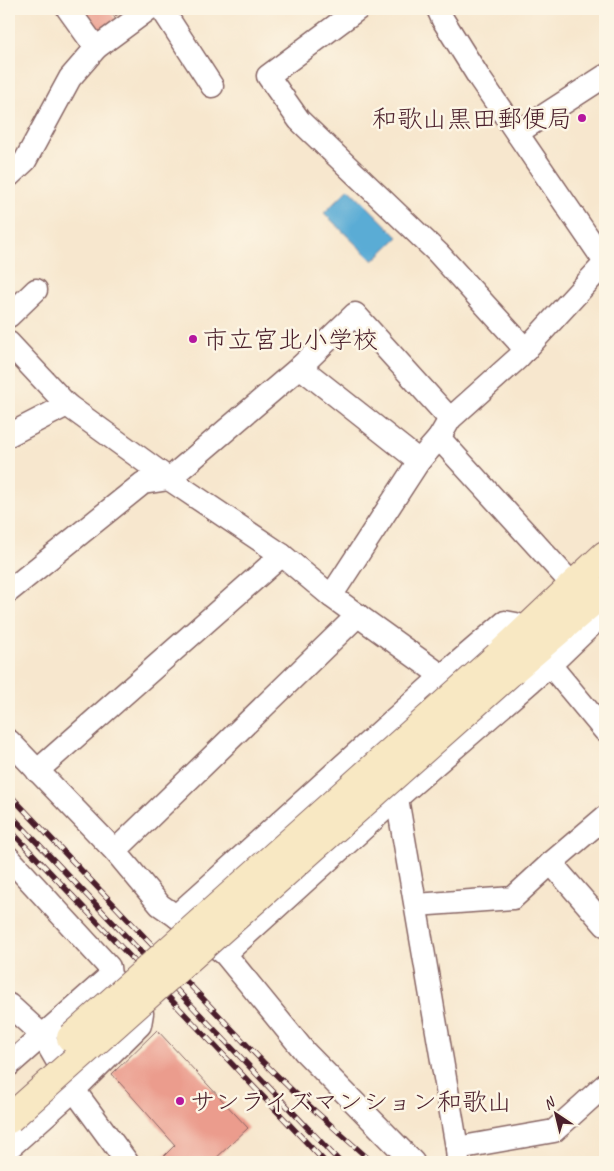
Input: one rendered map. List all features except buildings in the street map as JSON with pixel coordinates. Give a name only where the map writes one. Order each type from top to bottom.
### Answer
[{"type":"street","points":[[68,9],[96,48]]},
{"type":"street","points":[[9,176],[25,161],[70,78],[96,48],[149,9]]},
{"type":"street","points":[[162,9],[212,86]]},
{"type":"street","points":[[358,9],[268,76],[299,120],[438,253],[526,350]]},
{"type":"street","points":[[331,596],[419,460],[439,438],[450,419],[526,350],[605,262],[480,79],[438,9]]},
{"type":"street","points":[[517,133],[605,76]]},
{"type":"street","points":[[9,316],[36,290]]},
{"type":"street","points":[[9,591],[143,482],[169,479],[300,367],[355,314],[450,419]]},
{"type":"street","points":[[9,343],[66,405],[169,479],[282,555],[331,596],[442,676]]},
{"type":"street","points":[[300,367],[419,460]]},
{"type":"street","points":[[9,435],[66,405]]},
{"type":"street","points":[[439,438],[573,584]]},
{"type":"street","points":[[37,771],[282,555]]},
{"type":"street","points":[[537,649],[573,584],[605,555]]},
{"type":"street","points":[[225,954],[397,798],[537,649],[605,591]]},
{"type":"street","points":[[9,1094],[506,663],[537,649],[605,612]]},
{"type":"street","points":[[115,851],[358,615]]},
{"type":"street","points":[[176,916],[442,676],[505,622],[516,624],[605,731]]},
{"type":"street","points":[[9,1120],[506,663]]},
{"type":"street","points":[[9,741],[115,851],[160,905],[225,954],[305,1052],[413,1162]]},
{"type":"street","points":[[397,798],[457,1155],[554,1131],[605,1085]]},
{"type":"street","points":[[416,905],[513,898],[605,817]]},
{"type":"street","points":[[9,858],[109,967],[110,976],[142,1013],[140,1025],[74,1090],[9,1148]]},
{"type":"street","points":[[552,863],[605,926]]},
{"type":"street","points":[[9,1065],[110,976]]},
{"type":"street","points":[[9,1006],[42,1035],[74,1090],[127,1162]]},
{"type":"water","points":[[349,188],[398,237],[373,261],[324,213]]},
{"type":"railway","points":[[9,794],[263,1062],[372,1162]]},
{"type":"railway","points":[[9,813],[340,1162]]},
{"type":"railway","points":[[9,829],[325,1162]]},
{"type":"place","name":"和歌山黒田郵便局","points":[[582,118]]},
{"type":"place","name":"市立宮北小学校","points":[[193,339]]},
{"type":"place","name":"サンライズマンション和歌山","points":[[180,1101]]}]
